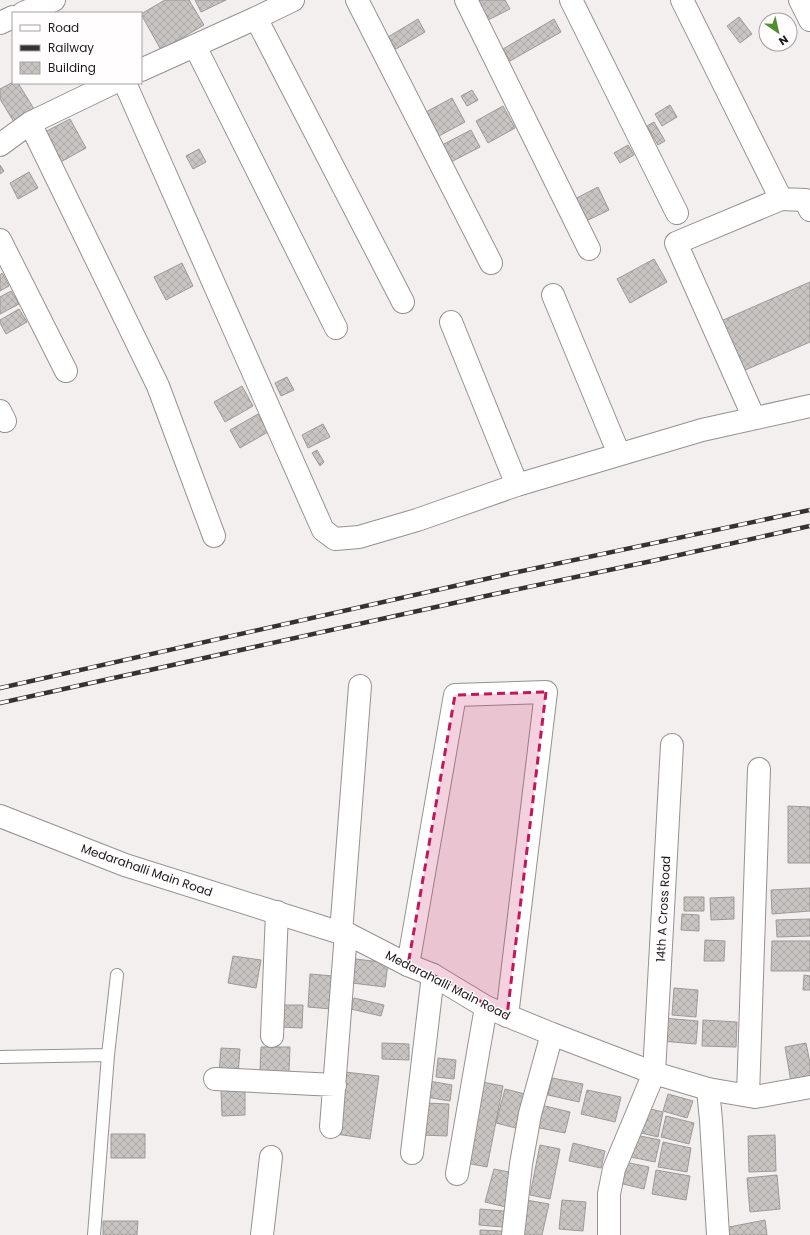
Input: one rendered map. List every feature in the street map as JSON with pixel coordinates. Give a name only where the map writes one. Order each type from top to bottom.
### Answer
[{"type":"street","points":[[25,12],[54,0]]},
{"type":"street","points":[[142,70],[292,0]]},
{"type":"street","points":[[357,0],[491,263]]},
{"type":"street","points":[[466,0],[589,249]]},
{"type":"street","points":[[571,0],[677,213]]},
{"type":"street","points":[[682,0],[781,199]]},
{"type":"street","points":[[800,0],[810,20]]},
{"type":"street","points":[[0,23],[12,17]]},
{"type":"street","points":[[256,18],[403,302]]},
{"type":"street","points":[[194,46],[336,328]]},
{"type":"street","points":[[0,145],[30,124],[111,84]]},
{"type":"street","points":[[125,84],[323,530],[335,539],[359,537],[417,520],[517,485],[702,430],[810,406]]},
{"type":"street","points":[[30,124],[158,386],[214,536]]},
{"type":"street","points":[[754,418],[676,243],[781,199],[805,200],[810,210]]},
{"type":"street","points":[[0,240],[66,371]]},
{"type":"street","points":[[553,295],[619,454]]},
{"type":"street","points":[[451,322],[517,485]]},
{"type":"street","points":[[332,1127],[343,933],[360,686]]},
{"type":"street","points":[[408,965],[455,695],[546,692],[507,1016]]},
{"type":"street","name":"14th A Cross Road","points":[[609,1235],[609,1194],[614,1169],[654,1074],[672,745]]},
{"type":"street","points":[[748,1095],[759,769]]},
{"type":"street","name":"Medarahalli Main Road","points":[[0,816],[125,865],[343,933],[408,965],[433,975],[486,1007],[654,1074],[708,1089],[755,1097],[810,1087]]},
{"type":"street","points":[[272,1036],[277,912]]},
{"type":"street","points":[[412,1153],[433,975]]},
{"type":"street","points":[[457,1174],[486,1007]]},
{"type":"street","points":[[514,1235],[521,1164],[529,1121],[552,1034]]},
{"type":"street","points":[[215,1079],[335,1085]]},
{"type":"street","points":[[708,1089],[718,1235]]},
{"type":"street","points":[[262,1235],[271,1157]]},
{"type":"lane","points":[[94,1235],[108,1055],[117,975]]},
{"type":"lane","points":[[0,1057],[108,1055]]},
{"type":"highlighted area","points":[[546,692],[507,1016],[433,975],[408,965],[455,695]]},
{"type":"building","points":[[165,0],[189,0],[204,25],[161,50],[142,13]]},
{"type":"building","points":[[195,0],[226,0],[201,12]]},
{"type":"building","points":[[481,0],[505,0],[510,9],[484,22],[474,4]]},
{"type":"building","points":[[739,17],[752,34],[740,43],[727,26]]},
{"type":"building","points":[[418,19],[425,32],[396,49],[388,37]]},
{"type":"building","points":[[554,19],[561,32],[510,61],[503,49]]},
{"type":"building","points":[[12,83],[12,84],[19,84],[34,109],[14,122],[0,99],[0,89]]},
{"type":"building","points":[[472,90],[478,100],[467,106],[461,96]]},
{"type":"building","points":[[452,98],[465,122],[439,136],[426,112]]},
{"type":"building","points":[[670,105],[677,117],[662,126],[655,114]]},
{"type":"building","points":[[503,106],[515,128],[488,143],[476,121]]},
{"type":"building","points":[[70,119],[86,148],[57,164],[41,134]]},
{"type":"building","points":[[654,122],[665,141],[658,145],[647,126]]},
{"type":"building","points":[[471,130],[480,147],[449,163],[440,146]]},
{"type":"building","points":[[628,145],[634,155],[620,163],[614,153]]},
{"type":"building","points":[[199,149],[206,162],[193,169],[186,156]]},
{"type":"building","points":[[0,165],[4,171],[0,174]]},
{"type":"building","points":[[29,172],[38,188],[18,199],[10,183]]},
{"type":"building","points":[[598,187],[609,210],[582,223],[571,201]]},
{"type":"building","points":[[654,259],[667,282],[630,303],[617,279]]},
{"type":"building","points":[[182,263],[193,286],[166,300],[154,277]]},
{"type":"building","points":[[2,273],[9,286],[0,291],[0,275]]},
{"type":"building","points":[[810,282],[810,342],[743,371],[721,321]]},
{"type":"building","points":[[11,291],[19,304],[0,314],[0,297]]},
{"type":"building","points":[[19,309],[27,322],[6,334],[0,320]]},
{"type":"building","points":[[287,377],[294,390],[281,396],[275,383]]},
{"type":"building","points":[[242,386],[253,406],[225,422],[214,402]]},
{"type":"building","points":[[258,414],[268,432],[240,448],[230,430]]},
{"type":"building","points":[[323,424],[330,437],[308,448],[302,435]]},
{"type":"building","points":[[317,450],[324,462],[320,466],[312,453]]},
{"type":"building","points":[[788,806],[810,807],[810,863],[788,863]]},
{"type":"building","points":[[810,888],[810,911],[772,914],[771,890]]},
{"type":"building","points":[[684,897],[704,897],[704,911],[684,911]]},
{"type":"building","points":[[734,897],[734,919],[711,920],[710,898]]},
{"type":"building","points":[[682,914],[699,915],[699,931],[681,930]]},
{"type":"building","points":[[810,919],[810,936],[777,937],[776,920]]},
{"type":"building","points":[[705,940],[725,941],[724,961],[704,961]]},
{"type":"building","points":[[772,941],[810,941],[810,971],[771,971]]},
{"type":"building","points":[[233,956],[261,960],[256,988],[228,983]]},
{"type":"building","points":[[356,959],[388,963],[385,987],[352,983]]},
{"type":"building","points":[[310,974],[333,976],[331,1009],[308,1007]]},
{"type":"building","points":[[804,975],[810,976],[810,990],[803,990]]},
{"type":"building","points":[[674,988],[698,990],[696,1017],[672,1015]]},
{"type":"building","points":[[354,998],[384,1005],[381,1016],[351,1009]]},
{"type":"building","points":[[282,1005],[303,1005],[302,1028],[281,1027]]},
{"type":"building","points":[[663,1018],[698,1021],[696,1044],[661,1041]]},
{"type":"building","points":[[703,1020],[737,1022],[736,1047],[702,1046]]},
{"type":"building","points":[[382,1043],[409,1044],[409,1060],[382,1059]]},
{"type":"building","points":[[806,1043],[810,1063],[810,1079],[791,1082],[785,1047]]},
{"type":"building","points":[[261,1047],[290,1047],[289,1072],[260,1072]]},
{"type":"building","points":[[221,1048],[240,1049],[238,1075],[219,1074]]},
{"type":"building","points":[[438,1058],[456,1060],[454,1079],[436,1077]]},
{"type":"building","points":[[345,1072],[379,1076],[370,1139],[336,1134]]},
{"type":"building","points":[[552,1078],[583,1084],[579,1102],[548,1095]]},
{"type":"building","points":[[429,1081],[452,1085],[450,1101],[426,1097]]},
{"type":"building","points":[[477,1081],[503,1086],[487,1167],[461,1162]]},
{"type":"building","points":[[505,1089],[525,1094],[516,1128],[496,1123]]},
{"type":"building","points":[[221,1090],[245,1090],[245,1115],[222,1116]]},
{"type":"building","points":[[587,1090],[621,1097],[615,1122],[581,1114]]},
{"type":"building","points":[[668,1094],[693,1101],[687,1118],[663,1111]]},
{"type":"building","points":[[424,1103],[449,1104],[447,1136],[422,1135]]},
{"type":"building","points":[[541,1105],[570,1112],[565,1133],[535,1127]]},
{"type":"building","points":[[642,1107],[663,1112],[658,1137],[637,1132]]},
{"type":"building","points":[[666,1116],[694,1123],[689,1144],[661,1137]]},
{"type":"building","points":[[111,1134],[145,1134],[145,1158],[111,1158]]},
{"type":"building","points":[[631,1134],[660,1140],[655,1162],[626,1156]]},
{"type":"building","points":[[775,1135],[776,1171],[749,1172],[748,1136]]},
{"type":"building","points":[[663,1142],[691,1148],[687,1172],[658,1167]]},
{"type":"building","points":[[573,1143],[605,1151],[601,1168],[569,1161]]},
{"type":"building","points":[[540,1145],[560,1149],[550,1199],[530,1195]]},
{"type":"building","points":[[620,1161],[649,1167],[644,1189],[615,1182]]},
{"type":"building","points":[[494,1169],[514,1173],[506,1207],[485,1202]]},
{"type":"building","points":[[656,1170],[690,1176],[686,1200],[652,1194]]},
{"type":"building","points":[[777,1175],[780,1209],[750,1212],[747,1178]]},
{"type":"building","points":[[526,1200],[549,1204],[542,1235],[518,1235]]},
{"type":"building","points":[[562,1200],[586,1202],[583,1231],[559,1229]]},
{"type":"building","points":[[480,1209],[504,1211],[503,1227],[479,1225]]},
{"type":"building","points":[[765,1220],[767,1235],[720,1235],[719,1229]]},
{"type":"building","points":[[103,1221],[138,1221],[137,1235],[103,1235]]},
{"type":"building","points":[[480,1230],[502,1231],[502,1235],[480,1235]]},
{"type":"railway","points":[[0,688],[508,574],[810,510]]},
{"type":"railway","points":[[0,703],[810,526]]}]
